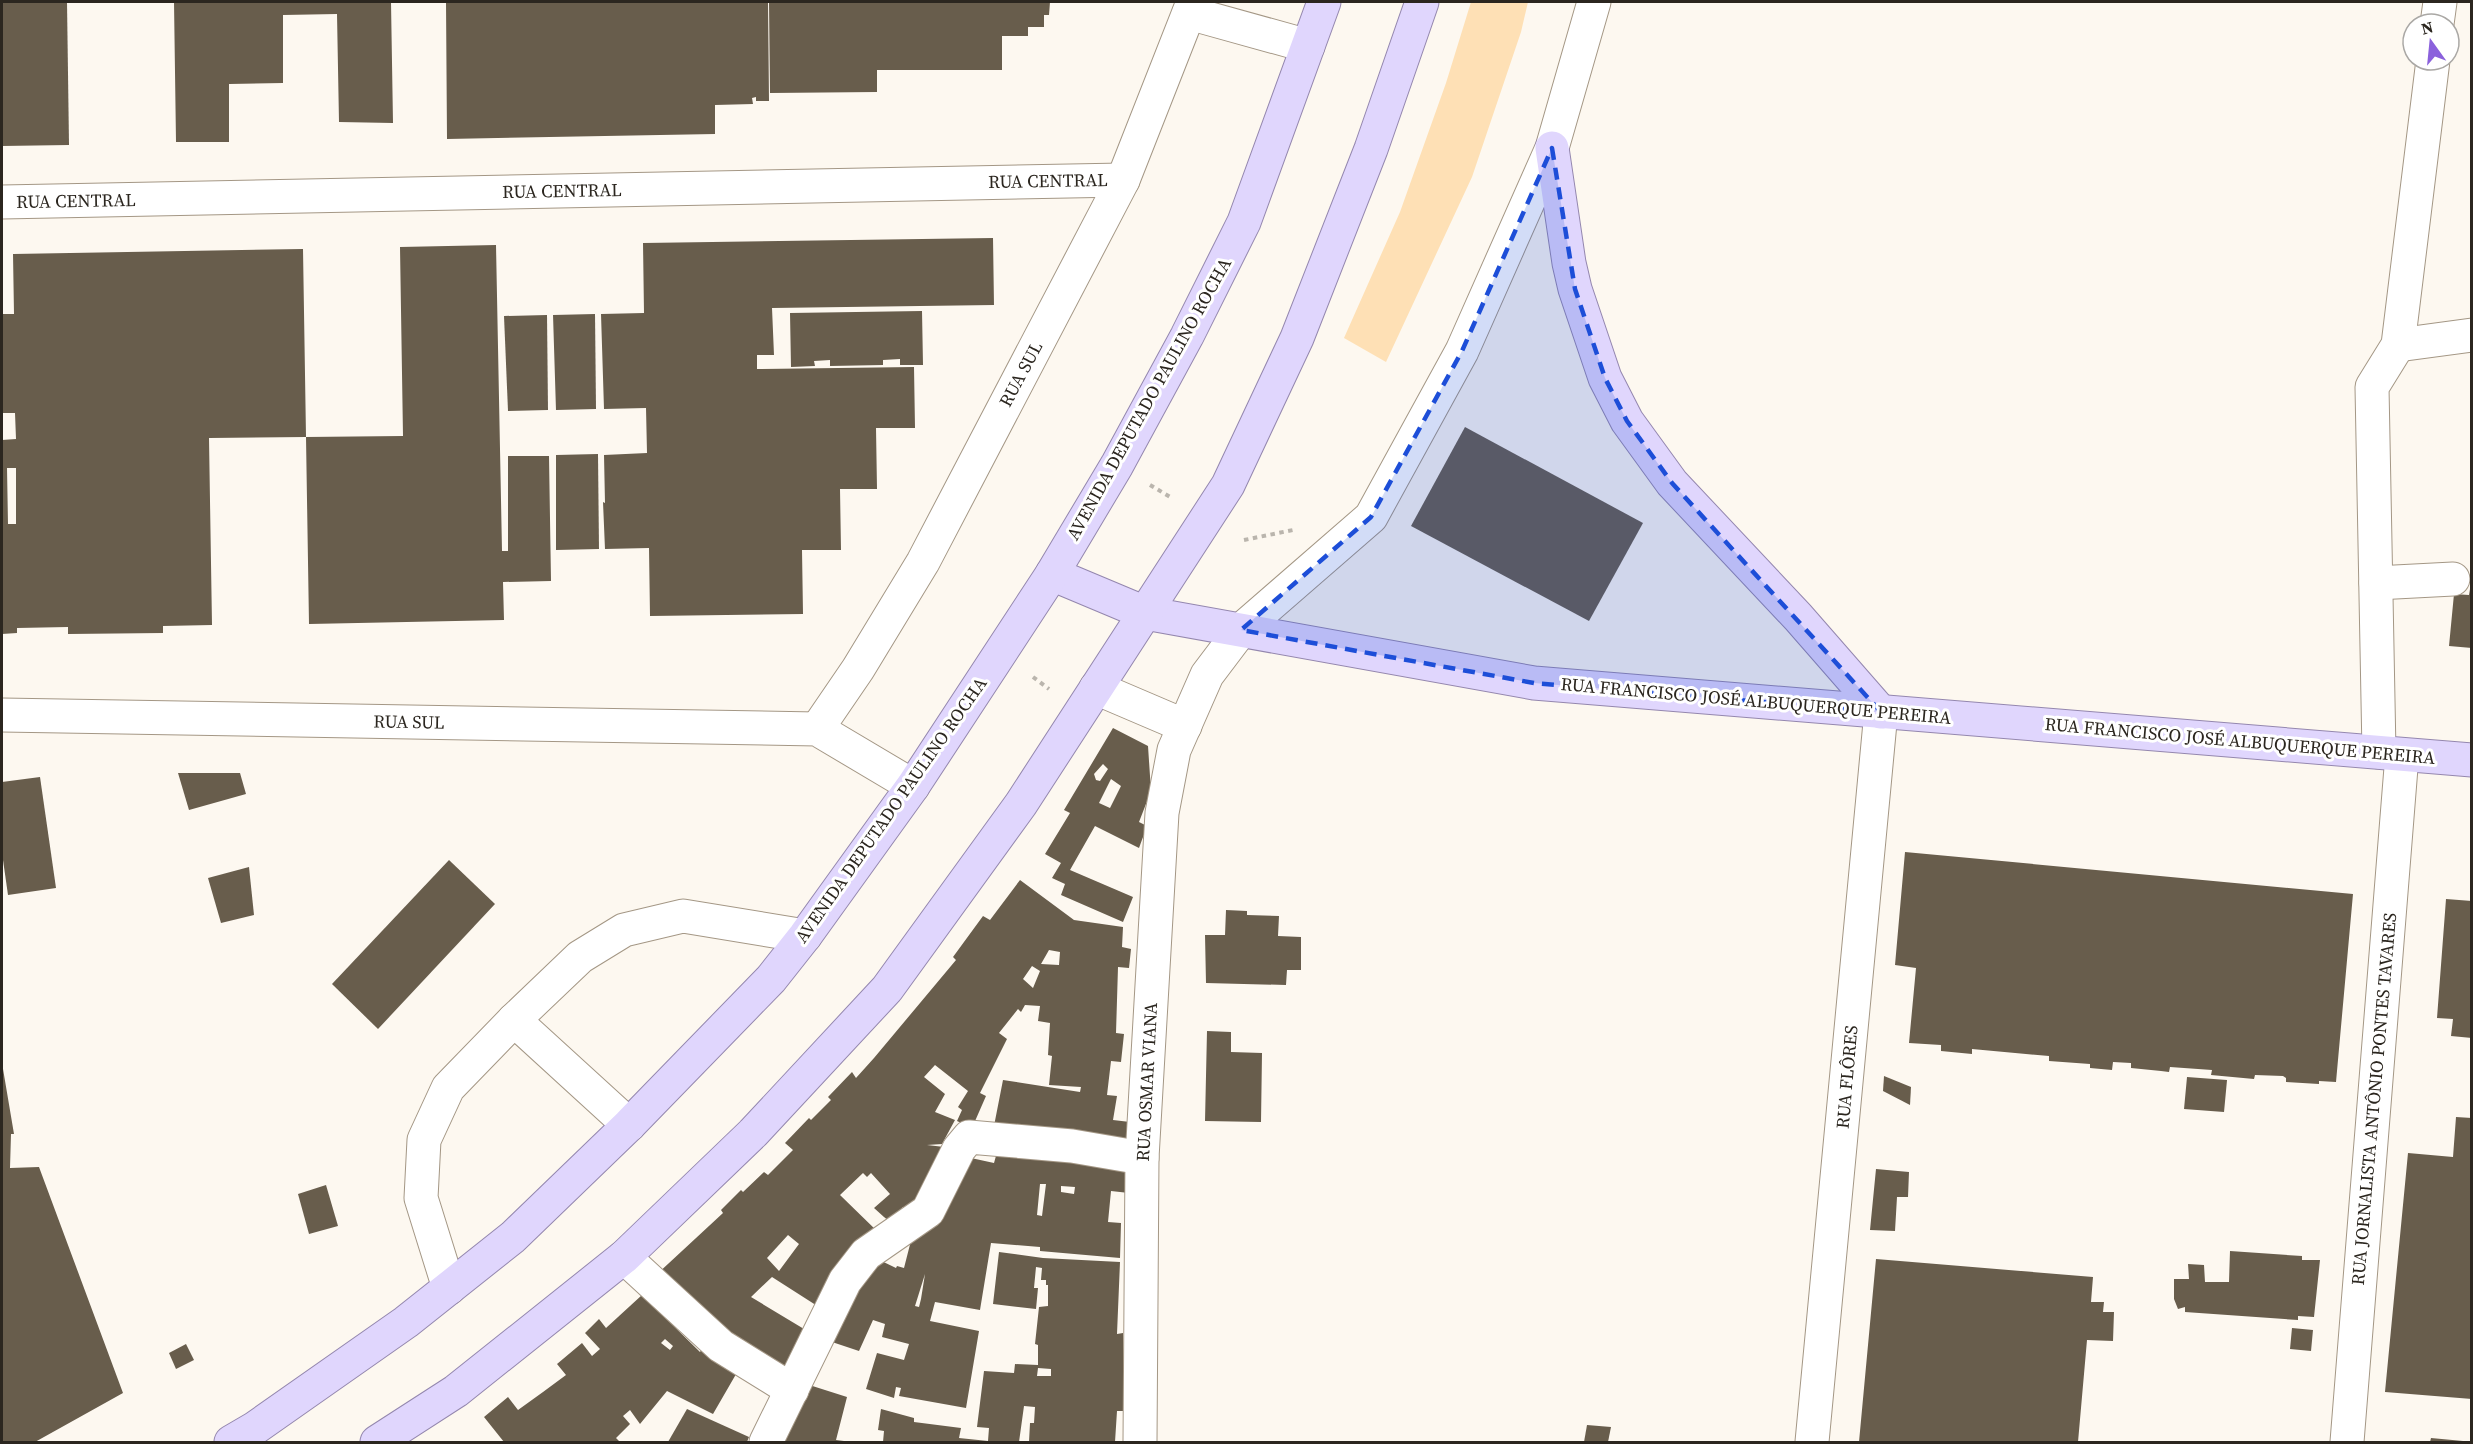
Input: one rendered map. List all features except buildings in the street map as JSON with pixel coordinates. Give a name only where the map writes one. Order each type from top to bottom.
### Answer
[{"type":"main road","name":"AVENIDA DEPUTADO PAULINO ROCHA","points":[[231,1443],[387,1335],[513,1237],[629,1125],[771,979],[805,936],[913,786],[1052,574],[1133,435],[1187,336],[1244,222],[1324,2]]},
{"type":"main road","points":[[377,1443],[456,1391],[624,1257],[753,1133],[887,989],[1021,804],[1228,485],[1297,338],[1371,149],[1422,2]]},
{"type":"main road","points":[[1552,148],[1575,289],[1605,378],[1627,421],[1672,483],[1798,617],[1881,712]]},
{"type":"main road","name":"RUA FRANCISCO JOSÉ ALBUQUERQUE PEREIRA","points":[[1052,574],[1145,613],[1534,683],[2472,760]]},
{"type":"street","points":[[1241,630],[1371,517],[1461,351],[1552,148],[1594,2]]},
{"type":"street","points":[[1191,7],[1308,46]]},
{"type":"street","name":"RUA SUL","points":[[817,729],[858,669],[923,561],[1123,180],[1191,7]]},
{"type":"street","points":[[2432,72],[2398,345],[2472,335]]},
{"type":"street","name":"RUA CENTRAL","points":[[2,202],[1123,180]]},
{"type":"street","name":"RUA JORNALISTA ANTÔNIO PONTES TAVARES","points":[[2347,1443],[2391,753],[2376,583],[2372,387],[2398,345]]},
{"type":"street","points":[[2376,583],[2453,579]]},
{"type":"street","name":"RUA OSMAR VIANA","points":[[1140,1443],[1142,1158],[1162,813],[1174,750],[1207,675],[1241,630]]},
{"type":"street","points":[[1095,688],[1185,726]]},
{"type":"street","name":"RUA FLÔRES","points":[[1812,1443],[1881,712]]},
{"type":"street","name":"RUA SUL","points":[[2,715],[817,729],[913,786]]},
{"type":"street","points":[[449,1288],[421,1198],[424,1140],[448,1088],[514,1020],[580,957],[624,930],[683,916],[805,936]]},
{"type":"street","points":[[514,1020],[629,1125]]},
{"type":"street","points":[[766,1443],[845,1281],[866,1254],[928,1211],[959,1149],[969,1137],[1072,1146],[1142,1158]]},
{"type":"street","points":[[624,1257],[721,1346],[792,1390]]},
{"type":"path","points":[[1147,483],[1177,500]]},
{"type":"path","points":[[1244,540],[1294,530]]},
{"type":"path","points":[[1031,675],[1049,690]]},
{"type":"highlighted area","points":[[1552,148],[1575,289],[1605,378],[1627,421],[1672,483],[1881,712],[1534,683],[1241,630],[1371,517],[1462,351]]},
{"type":"shaded area","points":[[1471,2],[1528,2],[1521,32],[1472,177],[1386,362],[1344,338],[1400,212],[1446,83]]}]
